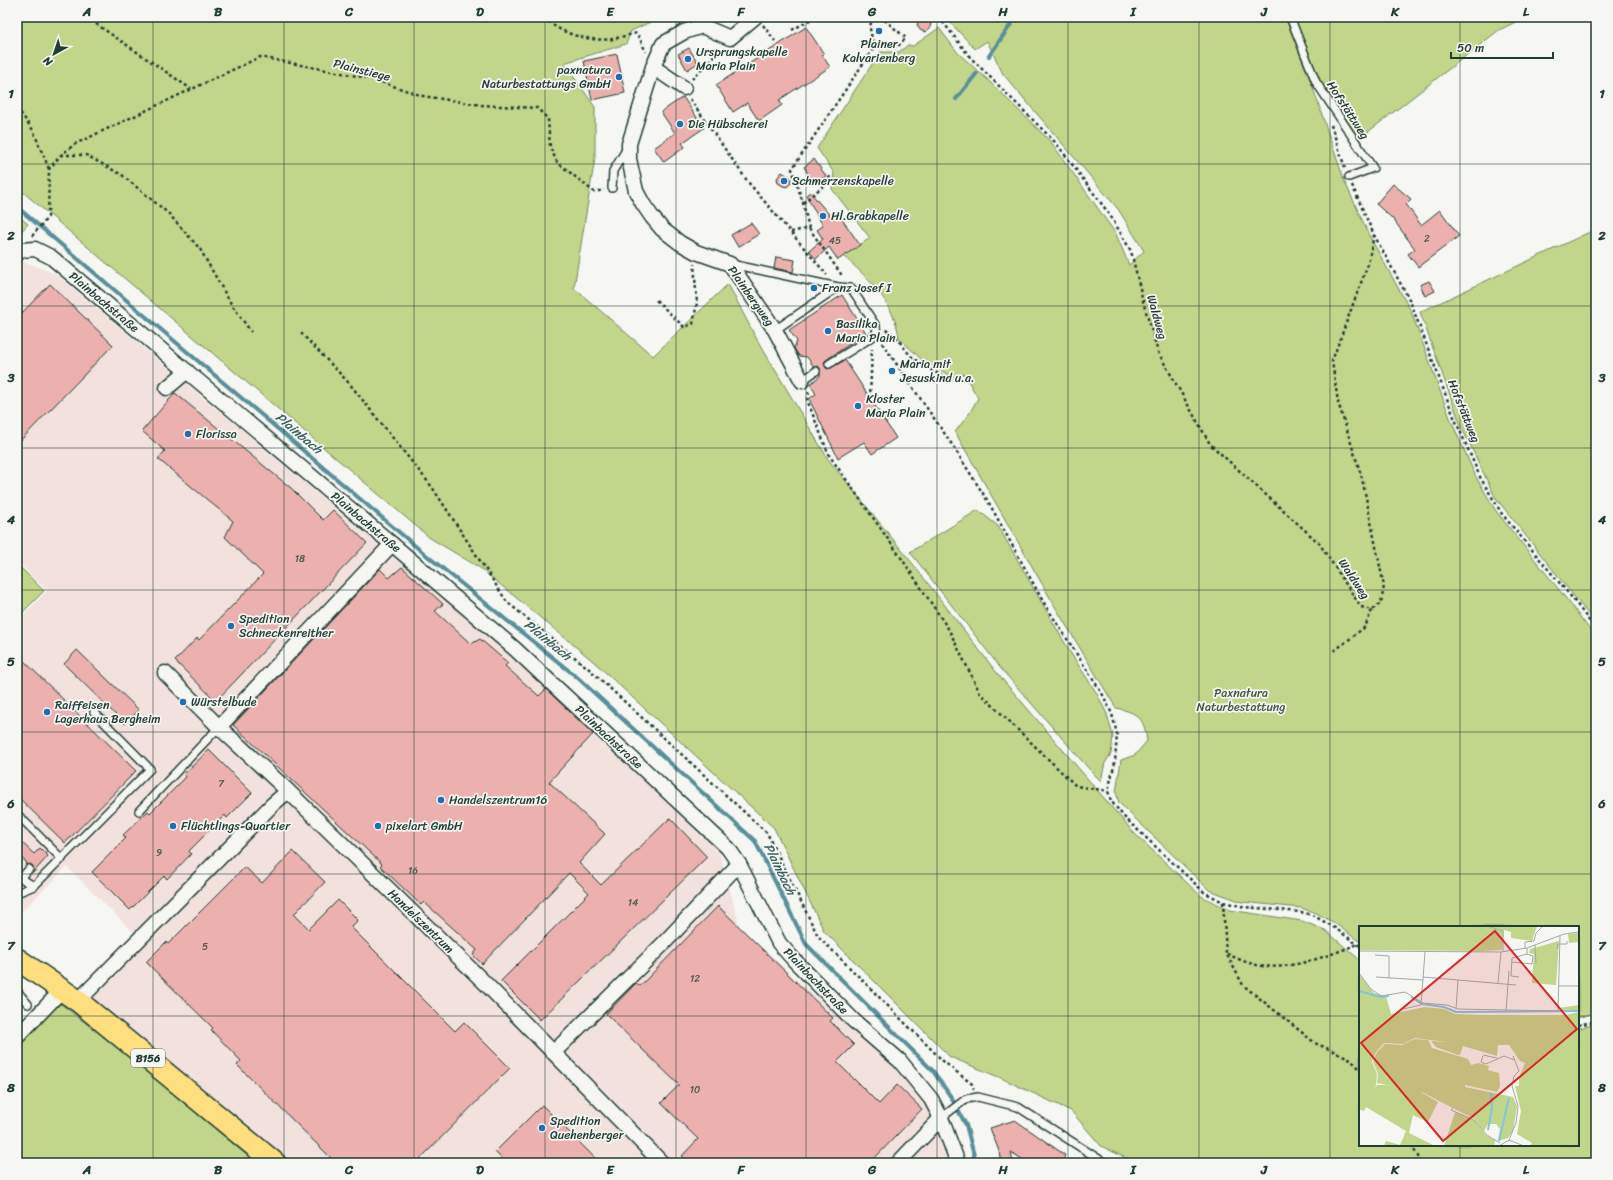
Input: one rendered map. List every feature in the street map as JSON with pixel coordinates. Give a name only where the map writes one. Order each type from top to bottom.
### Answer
[{"type":"main road","name":"B156","points":[[17,959],[70,996],[275,1163]]},
{"type":"street","points":[[730,38],[758,20]]},
{"type":"street","name":"Plainbergweg","points":[[730,38],[702,26],[684,32],[663,44],[653,66],[629,144],[631,170],[636,191],[643,204],[662,229],[680,243],[696,252],[730,264],[775,330],[802,381]]},
{"type":"street","points":[[653,66],[686,92]]},
{"type":"street","name":"Plainbachstraße","points":[[17,254],[21,250],[35,249],[51,257],[515,649],[728,848],[739,864],[780,943],[794,960],[854,1020],[900,1061],[944,1115],[958,1163]]},
{"type":"street","points":[[167,388],[187,371]]},
{"type":"street","points":[[219,727],[392,544]]},
{"type":"street","name":"Handelszentrum","points":[[165,673],[219,727],[288,791],[484,982],[662,1163]]},
{"type":"street","points":[[17,1037],[70,996],[288,791]]},
{"type":"street","points":[[554,1052],[662,945],[739,864]]},
{"type":"street","points":[[898,1163],[944,1115]]},
{"type":"lane","name":"Hofstättweg","points":[[1290,17],[1316,82],[1373,168],[1349,177]]},
{"type":"lane","points":[[612,188],[613,170],[629,144]]},
{"type":"lane","points":[[730,264],[838,287],[851,288],[876,326],[875,335],[829,364]]},
{"type":"lane","points":[[775,330],[838,287]]},
{"type":"lane","points":[[802,381],[816,372]]},
{"type":"lane","points":[[17,893],[34,886],[150,769],[94,712]]},
{"type":"lane","points":[[139,811],[219,727]]},
{"type":"lane","points":[[17,814],[62,859]]},
{"type":"lane","points":[[44,852],[50,847]]},
{"type":"lane","points":[[29,869],[19,877],[34,886]]},
{"type":"lane","points":[[17,991],[28,1004]]},
{"type":"lane","points":[[944,1115],[966,1099],[978,1097],[1018,1107],[1105,1163]]},
{"type":"path","points":[[86,17],[191,89]]},
{"type":"path","points":[[544,17],[549,22],[567,32],[588,38],[612,39],[637,33],[653,66]]},
{"type":"path","points":[[792,30],[815,17]]},
{"type":"path","points":[[874,17],[870,23],[869,30],[875,46]]},
{"type":"path","points":[[875,46],[885,48],[897,47],[906,38],[881,17]]},
{"type":"path","points":[[927,17],[930,19],[936,17]]},
{"type":"path","name":"Waldweg","points":[[939,17],[970,56],[1056,143],[1110,215],[1131,251],[1144,305],[1158,352],[1210,444],[1319,543],[1361,607],[1372,610]]},
{"type":"path","points":[[758,20],[775,41]]},
{"type":"path","points":[[730,38],[686,92],[748,182],[838,287]]},
{"type":"path","points":[[851,288],[809,228],[792,169],[875,46]]},
{"type":"path","name":"Plainstiege","points":[[49,169],[61,154],[75,144],[260,57],[372,79],[423,96],[481,106],[537,108],[548,119],[550,147],[556,162],[594,192],[612,188]]},
{"type":"path","points":[[17,108],[33,130],[49,169],[48,217],[34,234]]},
{"type":"path","name":"Hofstättweg","points":[[1329,118],[1349,177],[1374,235],[1410,302],[1454,417],[1480,477],[1502,514],[1573,599],[1596,630]]},
{"type":"path","points":[[61,154],[86,155],[122,175],[169,214],[200,249],[230,302],[252,332]]},
{"type":"path","points":[[803,203],[829,181],[830,174]]},
{"type":"path","points":[[791,232],[809,228]]},
{"type":"path","name":"Waldweg","points":[[1334,651],[1365,627],[1372,610],[1381,603],[1384,586],[1362,478],[1338,402],[1332,361],[1368,264],[1374,235]]},
{"type":"path","points":[[656,300],[684,327],[693,324],[696,303],[693,259],[696,252]]},
{"type":"path","points":[[876,326],[892,332],[901,345],[920,364],[952,381]]},
{"type":"path","points":[[301,333],[349,383],[432,487],[507,602],[588,668],[767,833],[818,936],[944,1062],[972,1084],[978,1097]]},
{"type":"path","points":[[870,398],[875,335]]},
{"type":"path","points":[[875,335],[949,440],[989,503],[1044,603],[1106,701],[1118,734],[1115,762],[1108,792],[1111,802],[1125,818],[1204,892],[1224,902],[1245,907],[1301,912],[1332,926],[1359,945]]},
{"type":"path","points":[[802,381],[809,394],[807,400],[829,455],[902,559],[949,630],[980,692],[1076,786],[1108,792]]},
{"type":"path","points":[[1224,902],[1226,954],[1243,985],[1315,1043],[1349,1058],[1359,1068]]},
{"type":"path","points":[[1226,954],[1240,960],[1262,966],[1291,965],[1326,957],[1359,945]]},
{"type":"path","points":[[1579,1025],[1596,1021]]},
{"type":"path","points":[[1412,1146],[1422,1163]]},
{"type":"shaded area","points":[[17,259],[56,274],[479,629],[597,733],[720,853],[740,928],[929,1099],[952,1163],[291,1163],[78,988],[134,933],[67,867],[17,916],[17,621],[47,591],[17,561]]},
{"type":"green space","points":[[17,17],[661,17],[631,31],[626,44],[564,63],[595,107],[595,158],[574,288],[653,356],[728,284],[755,336],[828,459],[913,564],[997,673],[1134,833],[1201,896],[1230,910],[1302,921],[1325,930],[1359,959],[1359,1146],[1579,1146],[1579,1029],[1596,1022],[1596,1163],[1136,1163],[1101,1146],[1071,1111],[1001,1078],[950,1057],[824,931],[774,828],[593,661],[480,568],[430,538],[17,187]]},
{"type":"green space","name":"Paxnatura Naturbestattung","points":[[945,17],[1285,17],[1311,82],[1344,180],[1370,237],[1411,311],[1450,418],[1476,477],[1496,511],[1596,638],[1596,1012],[1579,1018],[1579,926],[1359,926],[1359,941],[1333,922],[1316,913],[1301,908],[1242,902],[1209,890],[1119,803],[1116,792],[1121,760],[1135,755],[1147,741],[1142,722],[1130,712],[1116,708],[1057,610],[955,432],[969,414],[978,398],[964,374],[954,378],[922,360],[899,338],[897,326],[892,314],[879,292],[862,273],[843,256],[870,238],[832,189],[834,173],[817,148],[880,52],[899,52],[908,45],[913,46],[939,28],[958,53],[988,80],[1051,142],[1116,234],[1129,265],[1144,251],[1118,209],[1003,74],[987,41],[975,49]]},
{"type":"green space","points":[[1293,17],[1526,17],[1499,30],[1359,139],[1320,81]]},
{"type":"green space","points":[[17,215],[28,224],[17,236]]},
{"type":"green space","points":[[1596,229],[1596,624],[1495,497],[1461,426],[1420,312]]},
{"type":"green space","points":[[978,510],[998,526],[1070,652],[1096,692],[1107,714],[1113,736],[1111,754],[1105,763],[1101,781],[1002,670],[910,552]]},
{"type":"green space","points":[[17,564],[44,591],[17,618]]},
{"type":"green space","points":[[61,1004],[132,1059],[256,1163],[17,1163],[17,1045],[53,1006]]},
{"type":"building","points":[[920,17],[925,18],[931,23],[930,28],[925,32],[920,30],[917,25]]},
{"type":"building","points":[[806,27],[824,54],[822,55],[830,67],[779,100],[782,105],[759,121],[747,103],[733,112],[716,85]]},
{"type":"building","name":"Ursprungskapelle Maria Plain","points":[[689,48],[698,63],[687,70],[678,54]]},
{"type":"building","points":[[617,54],[625,93],[592,100],[584,61]]},
{"type":"building","points":[[683,97],[704,128],[682,143],[685,147],[664,162],[654,148],[675,133],[661,112]]},
{"type":"building","points":[[814,159],[826,176],[815,184],[804,167]]},
{"type":"building","name":"Schmerzenskapelle","points":[[782,172],[791,178],[791,183],[787,187],[778,183],[777,178]]},
{"type":"building","points":[[1393,184],[1411,199],[1406,204],[1421,225],[1440,210],[1459,236],[1418,267],[1408,254],[1415,249],[1393,219],[1376,204]]},
{"type":"building","points":[[810,192],[833,219],[839,215],[860,245],[838,260],[829,247],[816,259],[809,251],[823,239],[817,230],[823,226],[806,195]]},
{"type":"building","points":[[751,223],[759,234],[738,247],[731,235]]},
{"type":"building","points":[[776,257],[795,260],[793,272],[774,268]]},
{"type":"building","points":[[1429,281],[1435,291],[1425,296],[1420,285]]},
{"type":"building","points":[[50,284],[113,345],[17,444],[17,318]]},
{"type":"building","points":[[842,295],[866,333],[826,360],[824,362],[825,366],[827,369],[831,368],[845,360],[896,438],[872,454],[864,442],[838,458],[809,399],[816,394],[810,384],[820,376],[820,368],[818,366],[814,367],[807,357],[799,356],[794,348],[797,341],[789,330]]},
{"type":"building","points":[[175,393],[291,488],[323,520],[333,510],[367,543],[216,701],[175,661],[197,638],[199,640],[263,574],[225,537],[233,521],[158,459],[165,451],[142,431]]},
{"type":"building","name":"Handelszentrum16","points":[[402,567],[443,604],[435,611],[471,644],[480,639],[508,663],[505,666],[539,696],[546,689],[593,734],[549,782],[605,834],[579,863],[601,885],[670,818],[707,857],[540,1020],[501,981],[589,893],[569,873],[482,964],[473,955],[477,950],[424,902],[421,905],[380,866],[382,864],[233,725],[380,569],[389,578]]},
{"type":"building","points":[[77,650],[139,710],[125,724],[64,664]]},
{"type":"building","name":"Raiffeisen Lagerhaus Bergheim","points":[[17,654],[136,771],[65,843],[17,796]]},
{"type":"building","name":"Flüchtlings-Quartier","points":[[209,750],[252,793],[227,818],[225,815],[189,851],[191,854],[167,879],[164,876],[130,910],[92,872],[126,838],[123,835],[148,811],[150,813],[186,777],[184,774]]},
{"type":"building","points":[[17,838],[34,854],[40,848],[48,856],[33,873],[33,866],[30,864],[25,865],[27,863],[17,854]]},
{"type":"building","points":[[293,851],[325,882],[294,914],[309,929],[338,900],[358,920],[351,927],[455,1031],[464,1022],[510,1068],[416,1163],[336,1163],[237,1065],[241,1061],[211,1030],[213,1028],[146,962],[166,942],[168,944],[245,867],[262,883]]},
{"type":"building","points":[[718,906],[833,1018],[830,1021],[854,1045],[837,1062],[879,1104],[897,1085],[922,1109],[870,1163],[690,1163],[682,1156],[698,1139],[661,1103],[679,1085],[606,1014],[636,983],[640,986]]},
{"type":"building","name":"Spedition Quehenberger","points":[[542,1105],[600,1163],[506,1163],[495,1152]]},
{"type":"building","points":[[1015,1120],[1065,1155],[1062,1163],[1028,1163],[1011,1152],[1013,1163],[1001,1163],[999,1151],[990,1128]]},
{"type":"waterway","points":[[989,56],[1016,17]]},
{"type":"waterway","points":[[956,99],[977,73]]},
{"type":"waterway","name":"Plainbach","points":[[17,207],[420,550],[578,678],[755,841],[806,944],[933,1071],[951,1097],[966,1125],[976,1163]]},
{"type":"place","name":"Plainer Kalvarienberg","points":[[879,31]]},
{"type":"place","name":"Ursprungskapelle Maria Plain","points":[[688,59]]},
{"type":"place","name":"paxnatura Naturbestattungs GmbH","points":[[619,77]]},
{"type":"place","name":"Die Hübscherei","points":[[680,124]]},
{"type":"place","name":"Schmerzenskapelle","points":[[784,181]]},
{"type":"place","name":"Hl.Grabkapelle","points":[[823,216]]},
{"type":"place","name":"Franz Josef I","points":[[814,288]]},
{"type":"place","name":"Basilika Maria Plain","points":[[828,331]]},
{"type":"place","name":"Maria mit Jesuskind u.a.","points":[[892,371]]},
{"type":"place","name":"Kloster Maria Plain","points":[[858,406]]},
{"type":"place","name":"Florissa","points":[[188,434]]},
{"type":"place","name":"Spedition Schneckenreither","points":[[231,626]]},
{"type":"place","name":"Würstelbude","points":[[183,702]]},
{"type":"place","name":"Raiffeisen Lagerhaus Bergheim","points":[[47,712]]},
{"type":"place","name":"Handelszentrum16","points":[[441,800]]},
{"type":"place","name":"Flüchtlings-Quartier","points":[[173,826]]},
{"type":"place","name":"pixelart GmbH","points":[[378,826]]},
{"type":"place","name":"Spedition Quehenberger","points":[[542,1128]]}]
